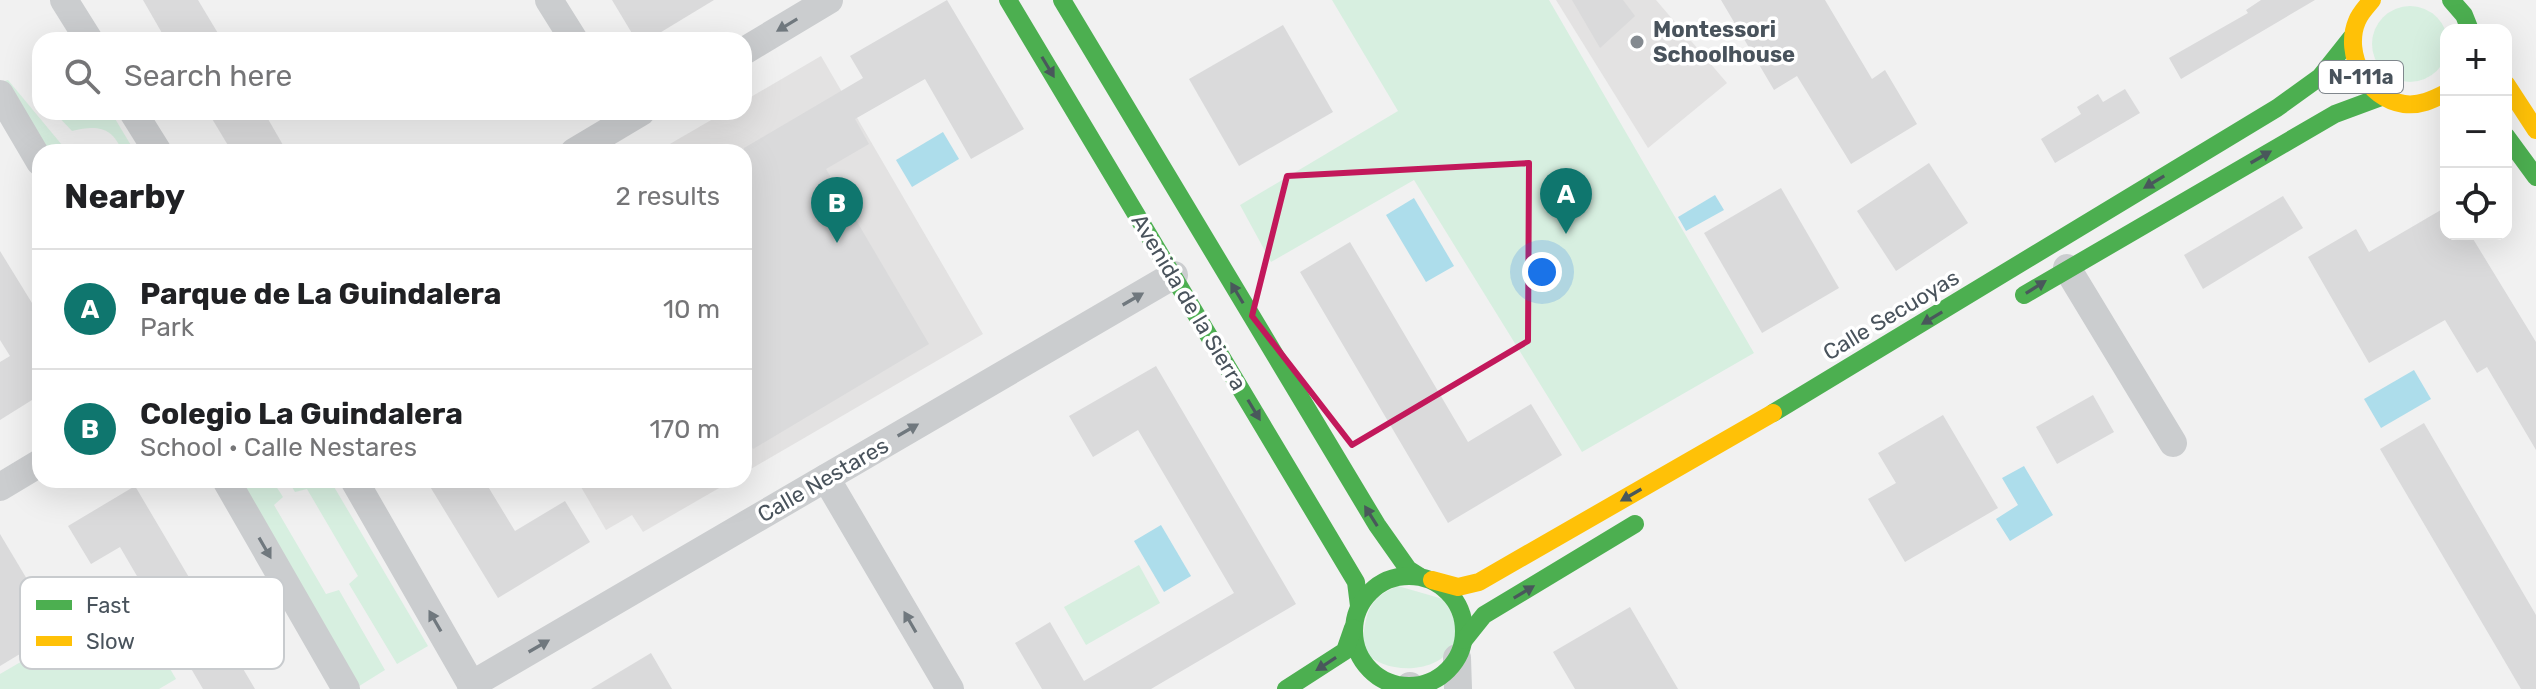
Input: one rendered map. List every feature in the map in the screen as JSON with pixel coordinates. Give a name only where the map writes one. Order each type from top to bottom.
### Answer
[{"type":"main road","name":"Avenida de la Sierra","points":[[1008,0],[1356,582],[1359,606]]},
{"type":"main road","name":"Avenida de la Sierra","points":[[1062,0],[1377,525],[1408,569],[1426,578]]},
{"type":"main road","name":"N-111a","points":[[2372,0],[2355,22],[2351,38],[2358,72],[2381,97],[2399,104],[2440,98]]},
{"type":"main road","points":[[2453,1],[2466,24]]},
{"type":"main road","name":"Calle Secuoyas","points":[[1426,578],[1458,587],[1479,582],[1809,392],[2277,108],[2320,77],[2351,38]]},
{"type":"main road","points":[[2512,93],[2536,130]]},
{"type":"main road","points":[[2004,307],[2335,114],[2381,97]]},
{"type":"main road","points":[[2512,144],[2536,177]]},
{"type":"main road","points":[[1356,686],[1374,681],[1406,687],[1429,683],[1445,673],[1484,615],[1658,510]]},
{"type":"main road","points":[[1286,689],[1345,651],[1359,606],[1384,581],[1401,576],[1426,578],[1447,590],[1458,604],[1461,649]]},
{"type":"main road","points":[[1353,628],[1356,647],[1364,663],[1377,676],[1406,687]]},
{"type":"street","points":[[64,0],[84,32]]},
{"type":"street","points":[[549,0],[569,32]]},
{"type":"street","points":[[752,46],[829,0]]},
{"type":"street","points":[[0,94],[32,148]]},
{"type":"street","points":[[138,120],[153,144]]},
{"type":"street","points":[[585,144],[620,120]]},
{"type":"street","points":[[2067,268],[2173,443]]},
{"type":"street","name":"Calle Nestares","points":[[472,687],[1174,275]]},
{"type":"street","points":[[0,487],[32,468]]},
{"type":"street","points":[[826,478],[950,689]]},
{"type":"street","points":[[231,488],[282,577]]},
{"type":"street","points":[[359,488],[472,687]]},
{"type":"street","points":[[284,581],[346,689]]},
{"type":"street","points":[[1458,689],[1461,649]]},
{"type":"highlighted area","points":[[1529,163],[1528,341],[1352,445],[1252,316],[1287,176]]},
{"type":"shaded area","name":"Montessori Schoolhouse","points":[[1556,0],[1656,0],[1727,83],[1648,148]]},
{"type":"shaded area","points":[[821,56],[983,334],[752,468],[752,144],[670,144],[711,120],[752,120],[752,96]]},
{"type":"shaded area","points":[[582,488],[719,488],[643,532],[632,515],[606,530]]},
{"type":"green space","points":[[1332,0],[1549,0],[1754,353],[1582,452],[1414,180],[1271,262],[1240,205],[1398,111]]},
{"type":"green space","points":[[2403,6],[2417,6],[2431,12],[2442,23],[2440,67],[2431,76],[2417,82],[2403,82],[2389,76],[2378,65],[2372,51],[2372,37],[2378,23],[2389,12]]},
{"type":"green space","points":[[8,80],[32,109],[32,120],[41,120],[61,144],[36,144],[1,82]]},
{"type":"green space","points":[[62,120],[116,120],[130,144],[118,144],[109,132],[96,128],[72,131]]},
{"type":"green space","points":[[237,488],[277,488],[283,497],[274,505],[326,594],[339,590],[385,670],[356,688]]},
{"type":"green space","points":[[293,488],[335,488],[428,646],[397,664],[349,584],[358,576],[307,489],[295,492]]},
{"type":"green space","points":[[1139,565],[1160,603],[1086,645],[1064,607]]},
{"type":"green space","points":[[1398,586],[1443,599],[1454,621],[1455,640],[1447,654],[1433,663],[1415,668],[1395,667],[1376,661],[1361,649],[1366,618],[1373,603]]},
{"type":"green space","points":[[20,662],[20,669],[170,669],[176,679],[159,689],[0,689],[0,674]]},
{"type":"water","points":[[943,132],[959,159],[912,187],[896,160]]},
{"type":"water","points":[[1715,195],[1724,210],[1686,231],[1678,217]]},
{"type":"water","points":[[1414,198],[1454,266],[1426,282],[1386,215]]},
{"type":"water","points":[[2414,370],[2431,399],[2381,428],[2364,399]]},
{"type":"water","points":[[2024,466],[2053,515],[2010,541],[1996,519],[2018,505],[2002,478]]},
{"type":"water","points":[[1161,525],[1191,576],[1164,592],[1134,541]]},
{"type":"building","points":[[143,0],[198,0],[217,32],[161,32]]},
{"type":"building","points":[[612,0],[714,0],[661,32],[631,32]]},
{"type":"building","points":[[947,0],[1024,129],[971,159],[925,79],[855,119],[869,144],[826,169],[929,344],[753,449],[751,144],[863,78],[850,56]]},
{"type":"building","points":[[1572,0],[1623,0],[1635,16],[1600,48]]},
{"type":"building","points":[[1721,0],[1825,0],[1872,79],[1885,70],[1917,124],[1851,164],[1797,76],[1774,90]]},
{"type":"building","points":[[2261,0],[2315,0],[2181,79],[2169,58],[2248,13],[2246,10]]},
{"type":"building","points":[[1283,25],[1333,112],[1239,166],[1189,79]]},
{"type":"building","points":[[2125,89],[2140,113],[2055,163],[2041,139],[2081,114],[2077,107],[2098,94],[2103,102]]},
{"type":"building","points":[[213,120],[269,120],[282,144],[227,144]]},
{"type":"building","points":[[1929,163],[1968,223],[1896,271],[1857,211]]},
{"type":"building","points":[[1781,188],[1839,288],[1762,333],[1704,233]]},
{"type":"building","points":[[2283,196],[2303,228],[2203,289],[2184,255]]},
{"type":"building","points":[[2440,211],[2440,240],[2474,240],[2536,342],[2536,450],[2487,367],[2477,373],[2445,320],[2369,363],[2308,257],[2356,229],[2369,252]]},
{"type":"building","points":[[1350,242],[1468,442],[1531,404],[1562,455],[1448,523],[1300,272]]},
{"type":"building","points":[[0,251],[32,303],[32,400],[0,420],[0,362],[10,356],[0,340]]},
{"type":"building","points":[[1156,366],[1296,604],[1151,689],[1042,689],[1015,643],[1050,622],[1084,681],[1234,593],[1138,430],[1093,457],[1069,416]]},
{"type":"building","points":[[2093,395],[2114,432],[2057,464],[2036,427]]},
{"type":"building","points":[[1943,415],[1998,508],[1905,562],[1868,499],[1896,483],[1878,453]]},
{"type":"building","points":[[2424,423],[2536,615],[2536,689],[2521,689],[2380,449]]},
{"type":"building","points":[[136,488],[189,577],[138,577],[120,547],[91,564],[68,526]]},
{"type":"building","points":[[431,488],[489,488],[515,531],[565,501],[590,542],[498,598]]},
{"type":"building","points":[[0,534],[26,577],[20,577],[20,654],[0,666]]},
{"type":"building","points":[[1630,607],[1678,689],[1575,689],[1553,652]]},
{"type":"building","points":[[651,653],[672,689],[591,689]]},
{"type":"building","points":[[191,669],[243,669],[255,689],[203,689]]},
{"type":"traffic: fast","points":[[1008,0],[1356,582],[1359,606]]},
{"type":"traffic: fast","points":[[1062,0],[1377,525],[1408,569],[1419,576]]},
{"type":"traffic: fast","points":[[2451,0],[2468,24]]},
{"type":"traffic: fast","points":[[1773,413],[2277,108],[2320,77],[2351,38]]},
{"type":"traffic: fast","points":[[2024,295],[2335,114],[2381,97]]},
{"type":"traffic: fast","points":[[2512,144],[2536,177]]},
{"type":"traffic: fast","points":[[1464,640],[1484,615],[1635,524]]},
{"type":"traffic: fast","points":[[1409,576],[1430,580],[1448,592],[1460,610],[1464,631],[1460,652],[1448,670],[1430,682],[1409,686],[1388,682],[1370,670],[1358,652],[1354,631],[1358,610],[1370,592],[1388,580],[1409,576]]},
{"type":"traffic: fast","points":[[1286,689],[1345,651],[1353,628]]},
{"type":"traffic: slow","points":[[2372,0],[2358,18],[2353,34],[2353,47],[2361,73],[2379,94],[2404,104],[2421,103],[2440,96]]},
{"type":"traffic: slow","points":[[2512,93],[2536,130]]},
{"type":"traffic: slow","points":[[1432,580],[1458,587],[1479,582],[1773,413]]},
{"type":"place","name":"Montessori Schoolhouse","points":[[1637,42]]},
{"type":"place","name":"Parque de La Guindalera","points":[[1566,234]]},
{"type":"place","name":"Colegio La Guindalera","points":[[837,243]]}]
